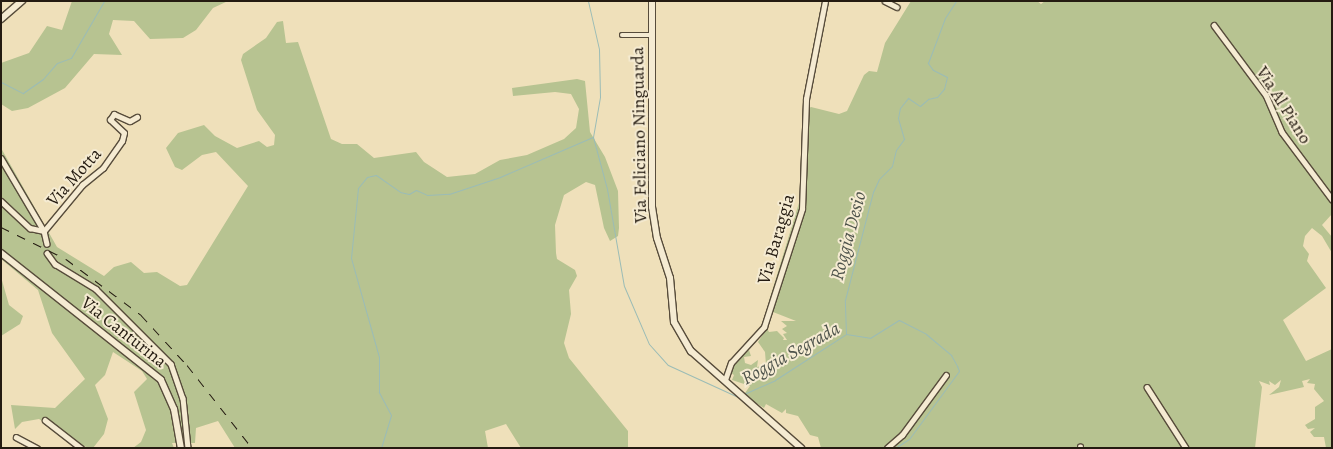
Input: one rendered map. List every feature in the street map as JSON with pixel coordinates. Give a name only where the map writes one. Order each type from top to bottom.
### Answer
[{"type":"street","points":[[1,19],[15,4],[22,1]]},
{"type":"street","name":"Via Feliciano Ninguarda","points":[[652,1],[652,206],[657,238],[670,278],[674,322],[691,351],[801,448]]},
{"type":"street","name":"Via Baraggia","points":[[725,380],[731,363],[764,327],[802,209],[806,99],[825,1]]},
{"type":"street","points":[[885,1],[897,7]]},
{"type":"street","name":"Via Al Piano","points":[[1214,25],[1266,96],[1282,132],[1332,199]]},
{"type":"street","points":[[622,35],[652,35]]},
{"type":"street","name":"Via Motta","points":[[44,231],[82,185],[104,168],[122,142],[124,133],[110,120],[114,114],[130,121],[136,117]]},
{"type":"street","points":[[1,158],[44,231],[47,244]]},
{"type":"street","points":[[1,201],[30,228],[44,231]]},
{"type":"street","name":"Via Canturina","points":[[1,253],[161,380],[174,410],[181,448]]},
{"type":"street","points":[[47,253],[55,264],[96,289],[171,364],[183,398],[188,448]]},
{"type":"street","points":[[887,448],[902,435],[946,375]]},
{"type":"street","points":[[1147,387],[1186,448]]},
{"type":"street","points":[[45,420],[81,448]]},
{"type":"street","points":[[16,437],[36,448]]},
{"type":"green space","points":[[72,1],[228,1],[213,8],[196,30],[183,38],[150,39],[134,21],[113,20],[109,34],[122,55],[94,54],[65,88],[28,108],[12,111],[1,104],[1,63],[29,53],[47,26],[62,30]]},
{"type":"green space","points":[[911,1],[1037,1],[1041,4],[1045,1],[1332,1],[1332,214],[1322,225],[1332,237],[1332,253],[1322,236],[1312,228],[1305,236],[1303,246],[1309,254],[1307,261],[1326,288],[1283,320],[1306,361],[1332,349],[1332,448],[1326,448],[1324,437],[1314,437],[1310,432],[1315,428],[1308,429],[1305,425],[1315,419],[1315,407],[1324,401],[1314,389],[1315,384],[1307,383],[1310,379],[1302,381],[1304,387],[1269,395],[1279,387],[1281,380],[1275,385],[1269,381],[1270,385],[1259,381],[1262,387],[1255,448],[821,448],[818,437],[810,435],[798,416],[786,413],[786,409],[782,413],[766,404],[764,408],[748,398],[745,393],[750,386],[732,380],[734,375],[730,372],[731,366],[749,350],[751,356],[744,357],[745,363],[751,365],[758,360],[757,367],[766,365],[765,352],[758,342],[767,328],[769,332],[777,331],[784,338],[783,340],[787,340],[783,334],[787,333],[782,329],[787,326],[781,321],[796,321],[773,312],[769,301],[802,193],[804,111],[811,107],[839,114],[847,111],[864,75],[869,71],[877,72],[885,43]]},
{"type":"green space","points":[[283,21],[286,43],[298,42],[331,139],[342,144],[357,144],[374,158],[416,152],[424,162],[447,177],[475,174],[500,160],[527,155],[564,139],[576,128],[579,109],[571,94],[555,92],[513,96],[512,88],[577,79],[585,81],[590,132],[605,157],[618,191],[619,228],[618,236],[610,241],[604,228],[595,185],[586,182],[564,195],[555,225],[556,253],[557,259],[575,270],[577,276],[569,290],[571,314],[564,343],[569,358],[628,431],[628,448],[521,448],[506,424],[485,431],[488,448],[235,448],[218,421],[196,428],[195,443],[172,443],[174,448],[133,448],[141,442],[146,430],[134,392],[147,379],[142,371],[113,352],[105,375],[95,385],[108,419],[104,434],[93,448],[81,446],[39,419],[22,422],[15,429],[11,405],[55,408],[85,379],[52,333],[38,290],[1,259],[1,148],[57,247],[104,276],[114,267],[131,262],[144,273],[157,272],[180,286],[187,285],[248,186],[216,152],[202,155],[182,170],[175,167],[166,148],[178,133],[204,125],[215,136],[237,148],[259,141],[267,147],[274,145],[275,135],[257,110],[241,60],[243,54],[266,38],[277,22]]},
{"type":"green space","points":[[1,277],[9,305],[23,316],[20,324],[1,336]]},
{"type":"waterway","points":[[1,82],[23,93],[43,79],[57,63],[71,58],[104,1]]},
{"type":"waterway","points":[[152,1],[168,1]]},
{"type":"waterway","name":"Roggia Segrada","points":[[588,1],[599,49],[600,97],[593,137],[607,189],[624,286],[649,344],[668,365],[738,397]]},
{"type":"waterway","name":"Roggia Desio","points":[[846,334],[845,300],[873,192],[879,179],[892,166],[896,150],[904,139],[898,118],[900,108],[908,98],[920,106],[928,99],[937,97],[944,89],[947,77],[933,70],[928,63],[945,18],[956,1]]},
{"type":"waterway","name":"Roggia Segrada","points":[[381,448],[391,415],[379,392],[379,357],[351,258],[358,188],[367,177],[376,175],[400,192],[409,194],[416,190],[427,195],[449,194],[500,177],[593,137]]},
{"type":"waterway","name":"Roggia Segrada","points":[[846,334],[870,338],[899,320],[926,334],[951,355],[957,366],[959,371],[909,439],[895,448]]},
{"type":"waterway","name":"Roggia Segrada","points":[[744,394],[775,380],[846,334]]},
{"type":"railway","points":[[1,227],[66,259],[141,315],[187,365],[252,448]]}]
